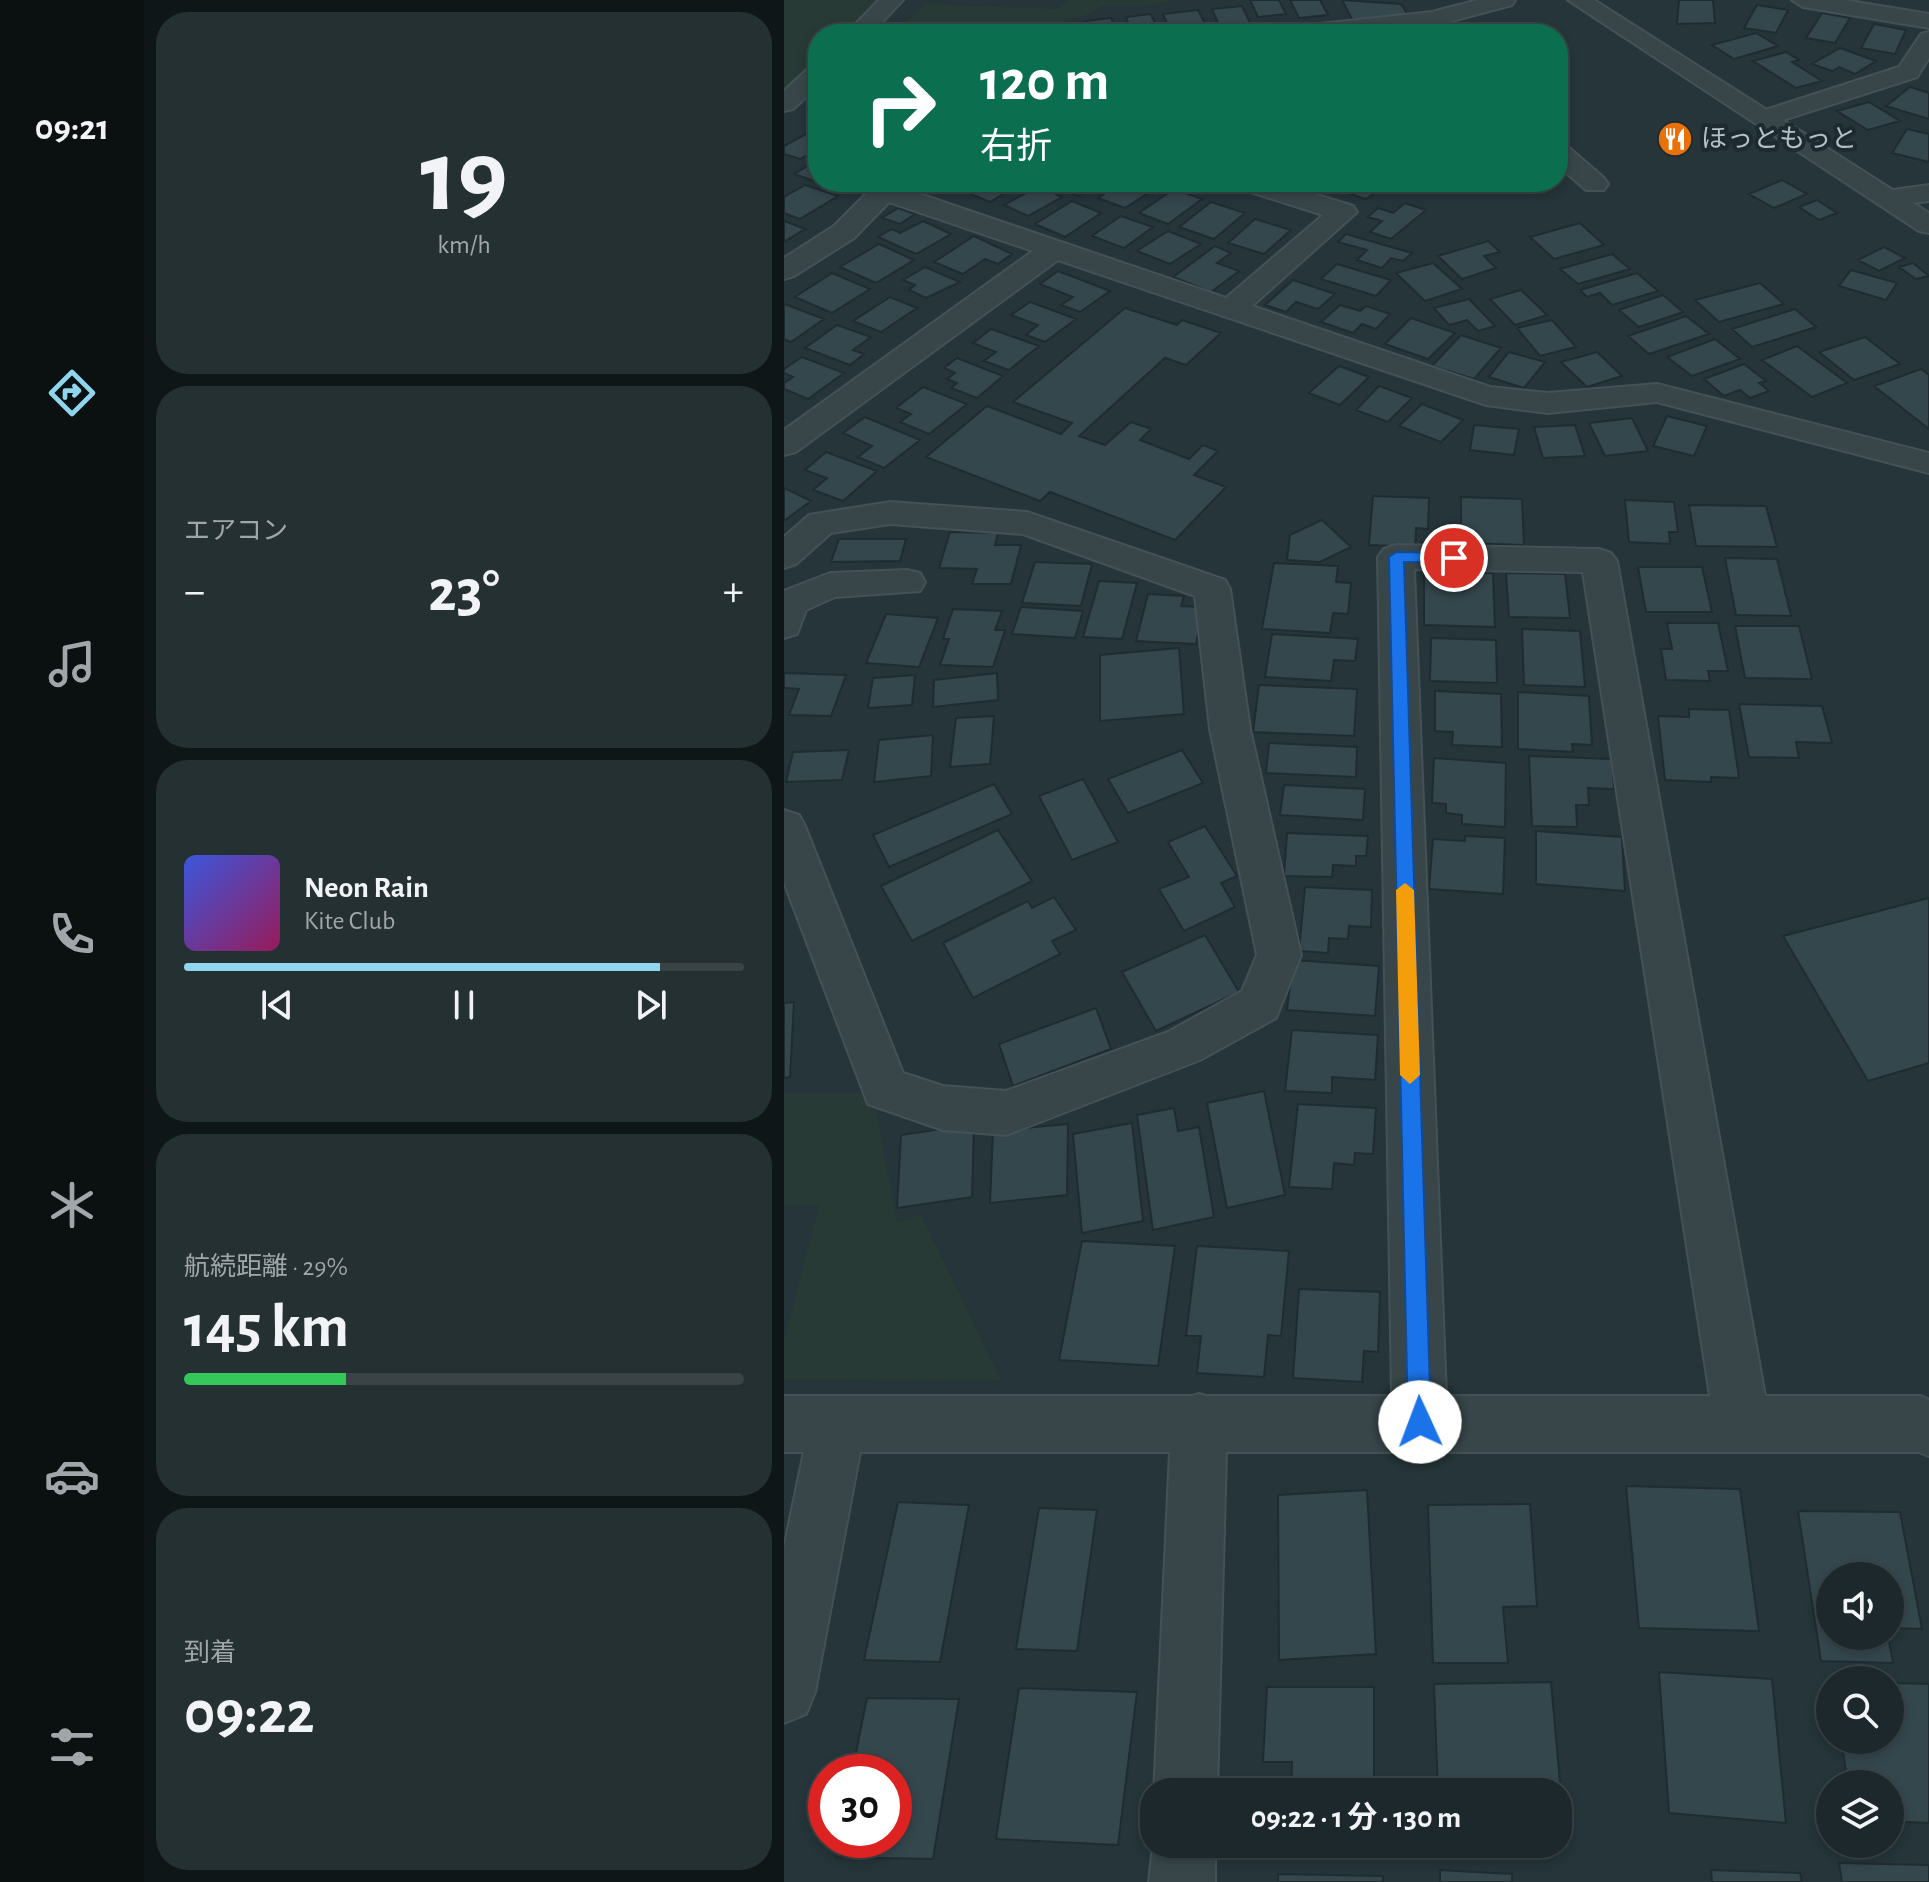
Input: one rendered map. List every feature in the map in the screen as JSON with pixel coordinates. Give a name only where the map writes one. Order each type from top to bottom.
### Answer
[{"type":"street","points":[[868,24],[892,0]]},
{"type":"street","points":[[1421,24],[1504,0]]},
{"type":"street","points":[[1579,0],[1929,225]]},
{"type":"street","points":[[1762,119],[1919,75],[1926,20],[1803,0]]},
{"type":"street","points":[[793,106],[808,86]]},
{"type":"street","points":[[784,270],[844,232],[882,192]]},
{"type":"street","points":[[903,192],[1053,250],[1486,396],[1548,403],[1657,393],[1929,463]]},
{"type":"street","points":[[1231,309],[1343,212],[1279,192]]},
{"type":"street","points":[[1888,198],[1929,193]]},
{"type":"street","points":[[784,445],[1053,250]]},
{"type":"street","points":[[784,556],[821,523],[890,513],[1027,523],[1212,589],[1230,729],[1279,955],[1260,1004],[1184,1046],[1006,1113],[943,1108],[885,1089],[784,826]]},
{"type":"street","points":[[1420,1422],[1396,557],[1599,561],[1742,1423]]},
{"type":"street","points":[[786,609],[830,585],[907,582]]},
{"type":"street","points":[[1186,1778],[1199,1421]]},
{"type":"street","points":[[784,1692],[811,1423],[1742,1423],[1926,1435]]},
{"type":"street","points":[[1182,1882],[1183,1858]]},
{"type":"green space","points":[[784,0],[881,0],[860,24],[808,24],[808,70],[784,89]]},
{"type":"green space","points":[[1068,0],[1173,0],[1147,6],[1101,6],[1084,16],[1054,24],[903,24],[926,4],[1058,9]]},
{"type":"green space","points":[[784,1093],[873,1093],[897,1223],[921,1215],[1001,1380],[784,1379],[784,1340],[819,1206],[784,1205]]},
{"type":"building","points":[[1250,0],[1279,0],[1286,14],[1258,17]]},
{"type":"building","points":[[1290,0],[1320,0],[1328,15],[1299,18]]},
{"type":"building","points":[[1342,0],[1401,4],[1408,15],[1353,21]]},
{"type":"building","points":[[1679,0],[1713,0],[1715,23],[1677,24]]},
{"type":"building","points":[[1757,5],[1788,10],[1776,33],[1744,28]]},
{"type":"building","points":[[1242,6],[1251,24],[1218,24],[1212,9]]},
{"type":"building","points":[[1198,10],[1205,24],[1167,24],[1163,14]]},
{"type":"building","points":[[1822,13],[1850,18],[1835,43],[1806,38]]},
{"type":"building","points":[[1151,14],[1155,24],[1129,24],[1126,17]]},
{"type":"building","points":[[1111,18],[1113,24],[1086,24],[1085,21]]},
{"type":"building","points":[[1874,24],[1906,30],[1895,54],[1861,48]]},
{"type":"building","points":[[1756,33],[1778,46],[1734,59],[1712,45]]},
{"type":"building","points":[[1840,48],[1876,61],[1855,74],[1839,67],[1832,71],[1812,64]]},
{"type":"building","points":[[1786,52],[1799,60],[1792,62],[1822,81],[1796,88],[1753,61]]},
{"type":"building","points":[[1910,87],[1929,93],[1929,119],[1886,106]]},
{"type":"building","points":[[1869,102],[1900,121],[1868,130],[1837,111]]},
{"type":"building","points":[[1907,129],[1929,134],[1929,162],[1892,153]]},
{"type":"building","points":[[808,133],[808,155],[800,159],[784,154],[784,146]]},
{"type":"building","points":[[808,166],[808,179],[794,174]]},
{"type":"building","points":[[1782,180],[1807,194],[1774,208],[1749,194]]},
{"type":"building","points":[[805,185],[808,192],[838,196],[800,219],[784,213],[784,197]]},
{"type":"building","points":[[966,192],[1007,192],[990,202]]},
{"type":"building","points":[[1028,192],[1052,192],[1062,197],[1028,216],[1004,205]]},
{"type":"building","points":[[1107,192],[1150,192],[1125,208],[1098,198]]},
{"type":"building","points":[[1170,192],[1182,192],[1202,199],[1168,224],[1139,213]]},
{"type":"building","points":[[1344,192],[1376,192],[1366,199]]},
{"type":"building","points":[[1817,200],[1837,213],[1819,220],[1799,207]]},
{"type":"building","points":[[1072,201],[1101,213],[1065,237],[1035,224]]},
{"type":"building","points":[[1211,202],[1245,213],[1214,239],[1179,227]]},
{"type":"building","points":[[1405,203],[1426,210],[1391,239],[1370,232],[1382,221],[1368,217],[1378,208],[1393,213]]},
{"type":"building","points":[[898,208],[915,214],[900,224],[882,218]]},
{"type":"building","points":[[1121,216],[1153,227],[1124,248],[1092,236]]},
{"type":"building","points":[[1255,219],[1291,230],[1264,254],[1228,243]]},
{"type":"building","points":[[784,221],[805,229],[784,242]]},
{"type":"building","points":[[923,221],[951,234],[916,254],[878,237],[892,229],[900,233]]},
{"type":"building","points":[[1580,223],[1604,245],[1554,259],[1530,237]]},
{"type":"building","points":[[1168,231],[1201,244],[1170,264],[1137,251]]},
{"type":"building","points":[[1346,234],[1412,253],[1403,261],[1391,258],[1382,268],[1357,260],[1367,250],[1338,242]]},
{"type":"building","points":[[974,236],[1012,254],[998,264],[985,259],[963,274],[934,262]]},
{"type":"building","points":[[1488,241],[1500,252],[1484,256],[1496,268],[1462,279],[1438,256]]},
{"type":"building","points":[[879,244],[914,260],[876,283],[840,267]]},
{"type":"building","points":[[1215,246],[1231,253],[1217,263],[1239,271],[1211,292],[1173,277]]},
{"type":"building","points":[[1884,247],[1905,258],[1879,271],[1858,260]]},
{"type":"building","points":[[1612,254],[1630,269],[1578,284],[1560,269]]},
{"type":"building","points":[[1433,263],[1462,289],[1425,301],[1396,273]]},
{"type":"building","points":[[1913,263],[1929,276],[1916,279],[1899,267]]},
{"type":"building","points":[[1337,264],[1391,280],[1376,296],[1321,279]]},
{"type":"building","points":[[925,267],[960,282],[926,298],[909,290],[915,285],[903,280]]},
{"type":"building","points":[[1851,270],[1897,283],[1886,300],[1839,286]]},
{"type":"building","points":[[1058,271],[1110,291],[1080,312],[1061,305],[1073,297],[1040,284]]},
{"type":"building","points":[[832,273],[870,289],[832,313],[795,297]]},
{"type":"building","points":[[1637,273],[1658,291],[1612,305],[1600,293],[1587,297],[1580,290]]},
{"type":"building","points":[[1293,280],[1335,294],[1318,309],[1296,302],[1286,312],[1265,305]]},
{"type":"building","points":[[1760,283],[1784,304],[1719,322],[1695,300]]},
{"type":"building","points":[[1521,290],[1547,315],[1515,325],[1490,299]]},
{"type":"building","points":[[1663,295],[1683,312],[1639,327],[1619,310]]},
{"type":"building","points":[[890,297],[917,308],[881,332],[853,321]]},
{"type":"building","points":[[1469,299],[1495,326],[1478,331],[1467,320],[1449,325],[1434,308]]},
{"type":"building","points":[[1030,302],[1076,319],[1045,342],[1026,335],[1038,325],[1011,315]]},
{"type":"building","points":[[784,304],[824,319],[791,342],[784,339]]},
{"type":"building","points":[[1340,305],[1360,311],[1366,306],[1390,314],[1376,329],[1362,324],[1353,333],[1321,322]]},
{"type":"building","points":[[1125,308],[1177,325],[1182,320],[1221,333],[1186,365],[1165,358],[1079,436],[1105,445],[1131,422],[1151,429],[1140,440],[1189,459],[1203,445],[1218,451],[1194,475],[1226,487],[1175,540],[1050,492],[1040,501],[926,457],[987,406],[1061,434],[1072,423],[1013,402]]},
{"type":"building","points":[[1795,309],[1816,327],[1752,347],[1732,329]]},
{"type":"building","points":[[1686,316],[1709,334],[1649,354],[1628,336]]},
{"type":"building","points":[[1411,318],[1455,333],[1428,359],[1385,344]]},
{"type":"building","points":[[1552,320],[1576,347],[1540,356],[1517,328]]},
{"type":"building","points":[[837,325],[871,337],[853,350],[864,354],[850,365],[805,348]]},
{"type":"building","points":[[991,329],[1039,346],[1009,370],[984,361],[996,352],[973,343]]},
{"type":"building","points":[[1461,335],[1501,348],[1474,379],[1432,366]]},
{"type":"building","points":[[1865,337],[1900,364],[1854,380],[1819,352]]},
{"type":"building","points":[[1715,339],[1740,359],[1692,376],[1667,357]]},
{"type":"building","points":[[1797,346],[1847,383],[1812,397],[1762,360]]},
{"type":"building","points":[[1509,352],[1545,362],[1524,388],[1489,377]]},
{"type":"building","points":[[1597,352],[1622,376],[1587,387],[1561,362]]},
{"type":"building","points":[[802,357],[844,373],[808,399],[784,389],[784,383],[793,377],[784,373],[784,369]]},
{"type":"building","points":[[957,358],[1003,376],[977,398],[951,388],[957,383],[947,379],[955,373],[944,368]]},
{"type":"building","points":[[1744,364],[1766,381],[1759,383],[1769,391],[1750,398],[1740,390],[1724,396],[1704,379]]},
{"type":"building","points":[[1339,366],[1369,377],[1340,405],[1309,393]]},
{"type":"building","points":[[1921,369],[1929,375],[1929,429],[1874,386]]},
{"type":"building","points":[[1379,386],[1412,398],[1388,422],[1356,410]]},
{"type":"building","points":[[923,387],[967,404],[929,434],[900,422],[911,414],[896,408]]},
{"type":"building","points":[[1422,404],[1463,420],[1441,442],[1399,426]]},
{"type":"building","points":[[1667,416],[1707,426],[1694,456],[1653,446]]},
{"type":"building","points":[[865,417],[920,440],[884,468],[858,457],[872,446],[843,433]]},
{"type":"building","points":[[1632,418],[1648,451],[1605,456],[1589,423]]},
{"type":"building","points":[[1474,425],[1519,429],[1514,455],[1470,450]]},
{"type":"building","points":[[1575,425],[1585,456],[1543,458],[1534,427]]},
{"type":"building","points":[[826,452],[877,471],[843,501],[813,490],[827,478],[805,470]]},
{"type":"building","points":[[784,488],[811,501],[784,521]]},
{"type":"building","points":[[1373,496],[1429,498],[1428,529],[1416,528],[1415,547],[1369,545]]},
{"type":"building","points":[[1461,497],[1522,499],[1524,545],[1461,543]]},
{"type":"building","points":[[1625,500],[1674,502],[1678,532],[1669,532],[1670,544],[1629,542]]},
{"type":"building","points":[[1689,505],[1766,506],[1777,547],[1696,546]]},
{"type":"building","points":[[1322,520],[1351,547],[1320,562],[1287,560],[1290,535]]},
{"type":"building","points":[[950,532],[998,533],[995,545],[1021,545],[1011,584],[972,584],[977,569],[939,568]]},
{"type":"building","points":[[839,539],[906,539],[900,561],[831,562]]},
{"type":"building","points":[[1725,558],[1777,559],[1791,616],[1736,615]]},
{"type":"building","points":[[1035,562],[1092,564],[1081,606],[1022,603]]},
{"type":"building","points":[[1274,563],[1338,566],[1336,582],[1351,583],[1348,614],[1333,613],[1330,633],[1262,629]]},
{"type":"building","points":[[1638,567],[1702,567],[1712,612],[1646,612]]},
{"type":"building","points":[[1424,572],[1493,573],[1495,627],[1424,625]]},
{"type":"building","points":[[1506,573],[1565,574],[1570,618],[1509,617]]},
{"type":"building","points":[[1099,581],[1137,583],[1122,639],[1083,637]]},
{"type":"building","points":[[1148,594],[1184,596],[1181,606],[1203,607],[1196,644],[1136,641]]},
{"type":"building","points":[[1021,607],[1083,611],[1075,638],[1012,634]]},
{"type":"building","points":[[953,609],[1002,611],[995,630],[1005,630],[993,667],[940,665],[949,639],[943,639]]},
{"type":"building","points":[[886,614],[938,618],[919,667],[866,663]]},
{"type":"building","points":[[1667,623],[1718,623],[1728,671],[1708,671],[1710,681],[1666,680],[1661,649],[1672,649]]},
{"type":"building","points":[[1735,626],[1799,626],[1812,679],[1745,678]]},
{"type":"building","points":[[1522,629],[1580,631],[1585,687],[1524,685]]},
{"type":"building","points":[[1272,634],[1358,639],[1355,661],[1334,660],[1331,681],[1265,677]]},
{"type":"building","points":[[1431,638],[1496,640],[1497,683],[1430,681]]},
{"type":"building","points":[[1179,648],[1184,714],[1100,721],[1100,655]]},
{"type":"building","points":[[784,673],[846,675],[831,716],[789,715],[799,689],[784,688]]},
{"type":"building","points":[[997,673],[998,700],[933,707],[934,680]]},
{"type":"building","points":[[915,675],[912,705],[868,708],[873,678]]},
{"type":"building","points":[[1259,685],[1357,689],[1354,736],[1253,732]]},
{"type":"building","points":[[1435,691],[1501,694],[1502,747],[1452,745],[1453,732],[1435,731]]},
{"type":"building","points":[[1518,692],[1589,696],[1592,745],[1572,744],[1573,752],[1518,749]]},
{"type":"building","points":[[1739,704],[1822,706],[1832,743],[1796,742],[1799,758],[1749,757]]},
{"type":"building","points":[[1689,709],[1729,710],[1739,778],[1711,777],[1711,782],[1665,780],[1658,716],[1689,717]]},
{"type":"building","points":[[994,716],[990,764],[950,767],[956,718]]},
{"type":"building","points":[[933,735],[931,776],[874,782],[879,740]]},
{"type":"building","points":[[1269,743],[1357,747],[1356,777],[1266,773]]},
{"type":"building","points":[[849,750],[842,780],[786,782],[793,752]]},
{"type":"building","points":[[1182,750],[1203,783],[1128,813],[1108,779]]},
{"type":"building","points":[[1529,756],[1612,759],[1614,789],[1588,788],[1589,805],[1576,805],[1577,827],[1532,826]]},
{"type":"building","points":[[1434,758],[1506,763],[1505,827],[1462,824],[1462,815],[1446,813],[1446,804],[1432,803]]},
{"type":"building","points":[[1083,779],[1118,842],[1072,860],[1039,796]]},
{"type":"building","points":[[994,784],[1012,814],[889,867],[873,835]]},
{"type":"building","points":[[1284,785],[1365,789],[1363,820],[1280,815]]},
{"type":"building","points":[[1205,826],[1237,876],[1221,883],[1235,907],[1184,931],[1159,889],[1189,877],[1168,842]]},
{"type":"building","points":[[998,830],[1032,881],[912,941],[881,886]]},
{"type":"building","points":[[1536,831],[1622,837],[1625,891],[1536,884]]},
{"type":"building","points":[[1287,833],[1368,836],[1366,856],[1356,856],[1356,866],[1333,865],[1332,877],[1284,876]]},
{"type":"building","points":[[1465,836],[1505,838],[1503,894],[1429,889],[1433,839],[1465,841]]},
{"type":"building","points":[[1305,887],[1372,890],[1371,927],[1349,926],[1348,939],[1329,938],[1328,953],[1299,951]]},
{"type":"building","points":[[1054,897],[1076,930],[1052,941],[1060,954],[973,998],[943,943],[1028,901],[1032,908]]},
{"type":"building","points":[[1929,898],[1929,1063],[1868,1081],[1783,936]]},
{"type":"building","points":[[1205,935],[1239,992],[1156,1031],[1122,972]]},
{"type":"building","points":[[1293,960],[1379,966],[1375,1016],[1287,1010]]},
{"type":"building","points":[[794,1002],[790,1077],[784,1078],[784,1003]]},
{"type":"building","points":[[1096,1008],[1111,1049],[1013,1086],[999,1044]]},
{"type":"building","points":[[1292,1030],[1378,1035],[1375,1080],[1332,1077],[1332,1093],[1285,1091]]},
{"type":"building","points":[[1264,1091],[1285,1195],[1227,1208],[1207,1103]]},
{"type":"building","points":[[1298,1104],[1376,1108],[1373,1154],[1355,1153],[1354,1165],[1334,1163],[1332,1189],[1289,1187]]},
{"type":"building","points":[[1174,1108],[1178,1131],[1199,1127],[1214,1217],[1153,1230],[1137,1115]]},
{"type":"building","points":[[1132,1123],[1143,1221],[1082,1233],[1073,1134]]},
{"type":"building","points":[[974,1124],[972,1197],[897,1208],[901,1135]]},
{"type":"building","points":[[1068,1124],[1067,1195],[990,1203],[993,1131]]},
{"type":"building","points":[[1082,1241],[1175,1246],[1158,1366],[1059,1360]]},
{"type":"building","points":[[1197,1246],[1289,1251],[1281,1336],[1268,1335],[1264,1377],[1197,1373],[1201,1336],[1186,1336]]},
{"type":"building","points":[[1299,1289],[1380,1292],[1378,1352],[1364,1351],[1362,1382],[1293,1378]]},
{"type":"building","points":[[1626,1486],[1740,1489],[1759,1631],[1639,1628]]},
{"type":"building","points":[[1367,1490],[1376,1654],[1279,1660],[1278,1495]]},
{"type":"building","points":[[898,1502],[969,1505],[940,1662],[864,1660]]},
{"type":"building","points":[[1530,1504],[1537,1606],[1503,1607],[1508,1663],[1433,1663],[1428,1505]]},
{"type":"building","points":[[1039,1508],[1097,1510],[1077,1651],[1016,1649]]},
{"type":"building","points":[[1798,1511],[1900,1512],[1922,1629],[1904,1628],[1904,1562],[1816,1562],[1816,1628]]},
{"type":"building","points":[[1819,1650],[1891,1650],[1893,1663],[1821,1661]]},
{"type":"building","points":[[1659,1672],[1772,1679],[1786,1823],[1669,1813]]},
{"type":"building","points":[[1551,1682],[1560,1778],[1437,1778],[1434,1684]]},
{"type":"building","points":[[1904,1683],[1929,1684],[1929,1823],[1904,1822],[1904,1770],[1846,1770],[1843,1754],[1904,1754]]},
{"type":"building","points":[[1267,1687],[1374,1687],[1374,1778],[1291,1778],[1292,1762],[1263,1762]]},
{"type":"building","points":[[1019,1688],[1137,1692],[1118,1845],[996,1839]]},
{"type":"building","points":[[867,1698],[959,1699],[933,1859],[884,1858],[912,1858],[912,1754],[856,1754]]},
{"type":"building","points":[[1839,1863],[1929,1865],[1929,1882],[1842,1882]]},
{"type":"building","points":[[1440,1870],[1512,1874],[1512,1882],[1440,1882]]},
{"type":"building","points":[[1711,1870],[1800,1873],[1802,1882],[1712,1882]]},
{"type":"building","points":[[1278,1874],[1383,1876],[1383,1882],[1278,1882]]},
{"type":"slow traffic","points":[[1405,890],[1410,1075]]},
{"type":"place","name":"ほっともっと","points":[[1675,139]]},
{"type":"route","points":[[1420,1422],[1396,557],[1454,558]]}]
